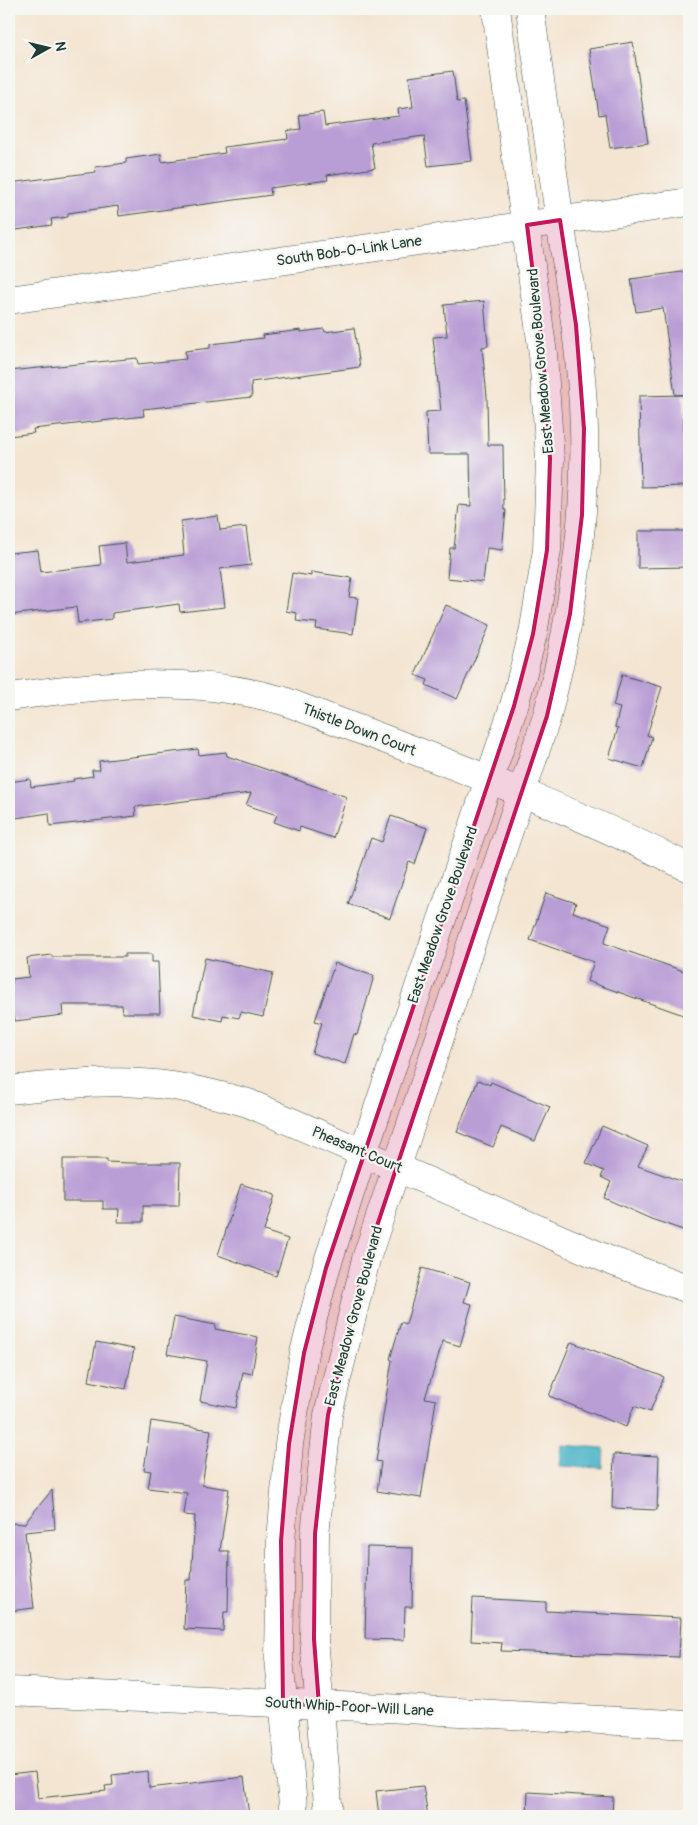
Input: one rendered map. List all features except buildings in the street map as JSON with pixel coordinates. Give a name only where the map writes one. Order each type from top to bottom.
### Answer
[{"type":"street","name":"East Meadow Grove Boulevard","points":[[294,1816],[280,1658],[281,1551],[289,1444],[309,1334],[326,1268],[363,1152],[514,706],[533,634],[546,550],[550,459],[543,354],[527,225],[496,9]]},
{"type":"street","name":"East Meadow Grove Boulevard","points":[[329,1816],[314,1639],[315,1534],[328,1415],[366,1259],[547,716],[560,664],[578,566],[582,515],[582,410],[576,325],[530,9]]},
{"type":"street","name":"South Bob-O-Link Lane","points":[[9,300],[689,202]]},
{"type":"street","name":"Thistle Down Court","points":[[9,697],[143,684],[216,686],[248,690],[284,701],[489,780],[647,846],[689,868]]},
{"type":"street","name":"Pheasant Court","points":[[9,1090],[108,1082],[189,1088],[248,1103],[609,1260],[689,1289]]},
{"type":"street","name":"South Whip-Poor-Will Lane","points":[[9,1691],[689,1725]]},
{"type":"highlighted area","points":[[560,220],[576,325],[584,429],[582,515],[570,614],[547,716],[366,1259],[328,1415],[315,1534],[314,1639],[319,1705],[283,1704],[281,1541],[289,1444],[304,1353],[326,1268],[514,706],[533,634],[547,550],[550,459],[543,354],[527,225]]},
{"type":"water","points":[[562,1445],[604,1448],[603,1468],[560,1466]]}]
